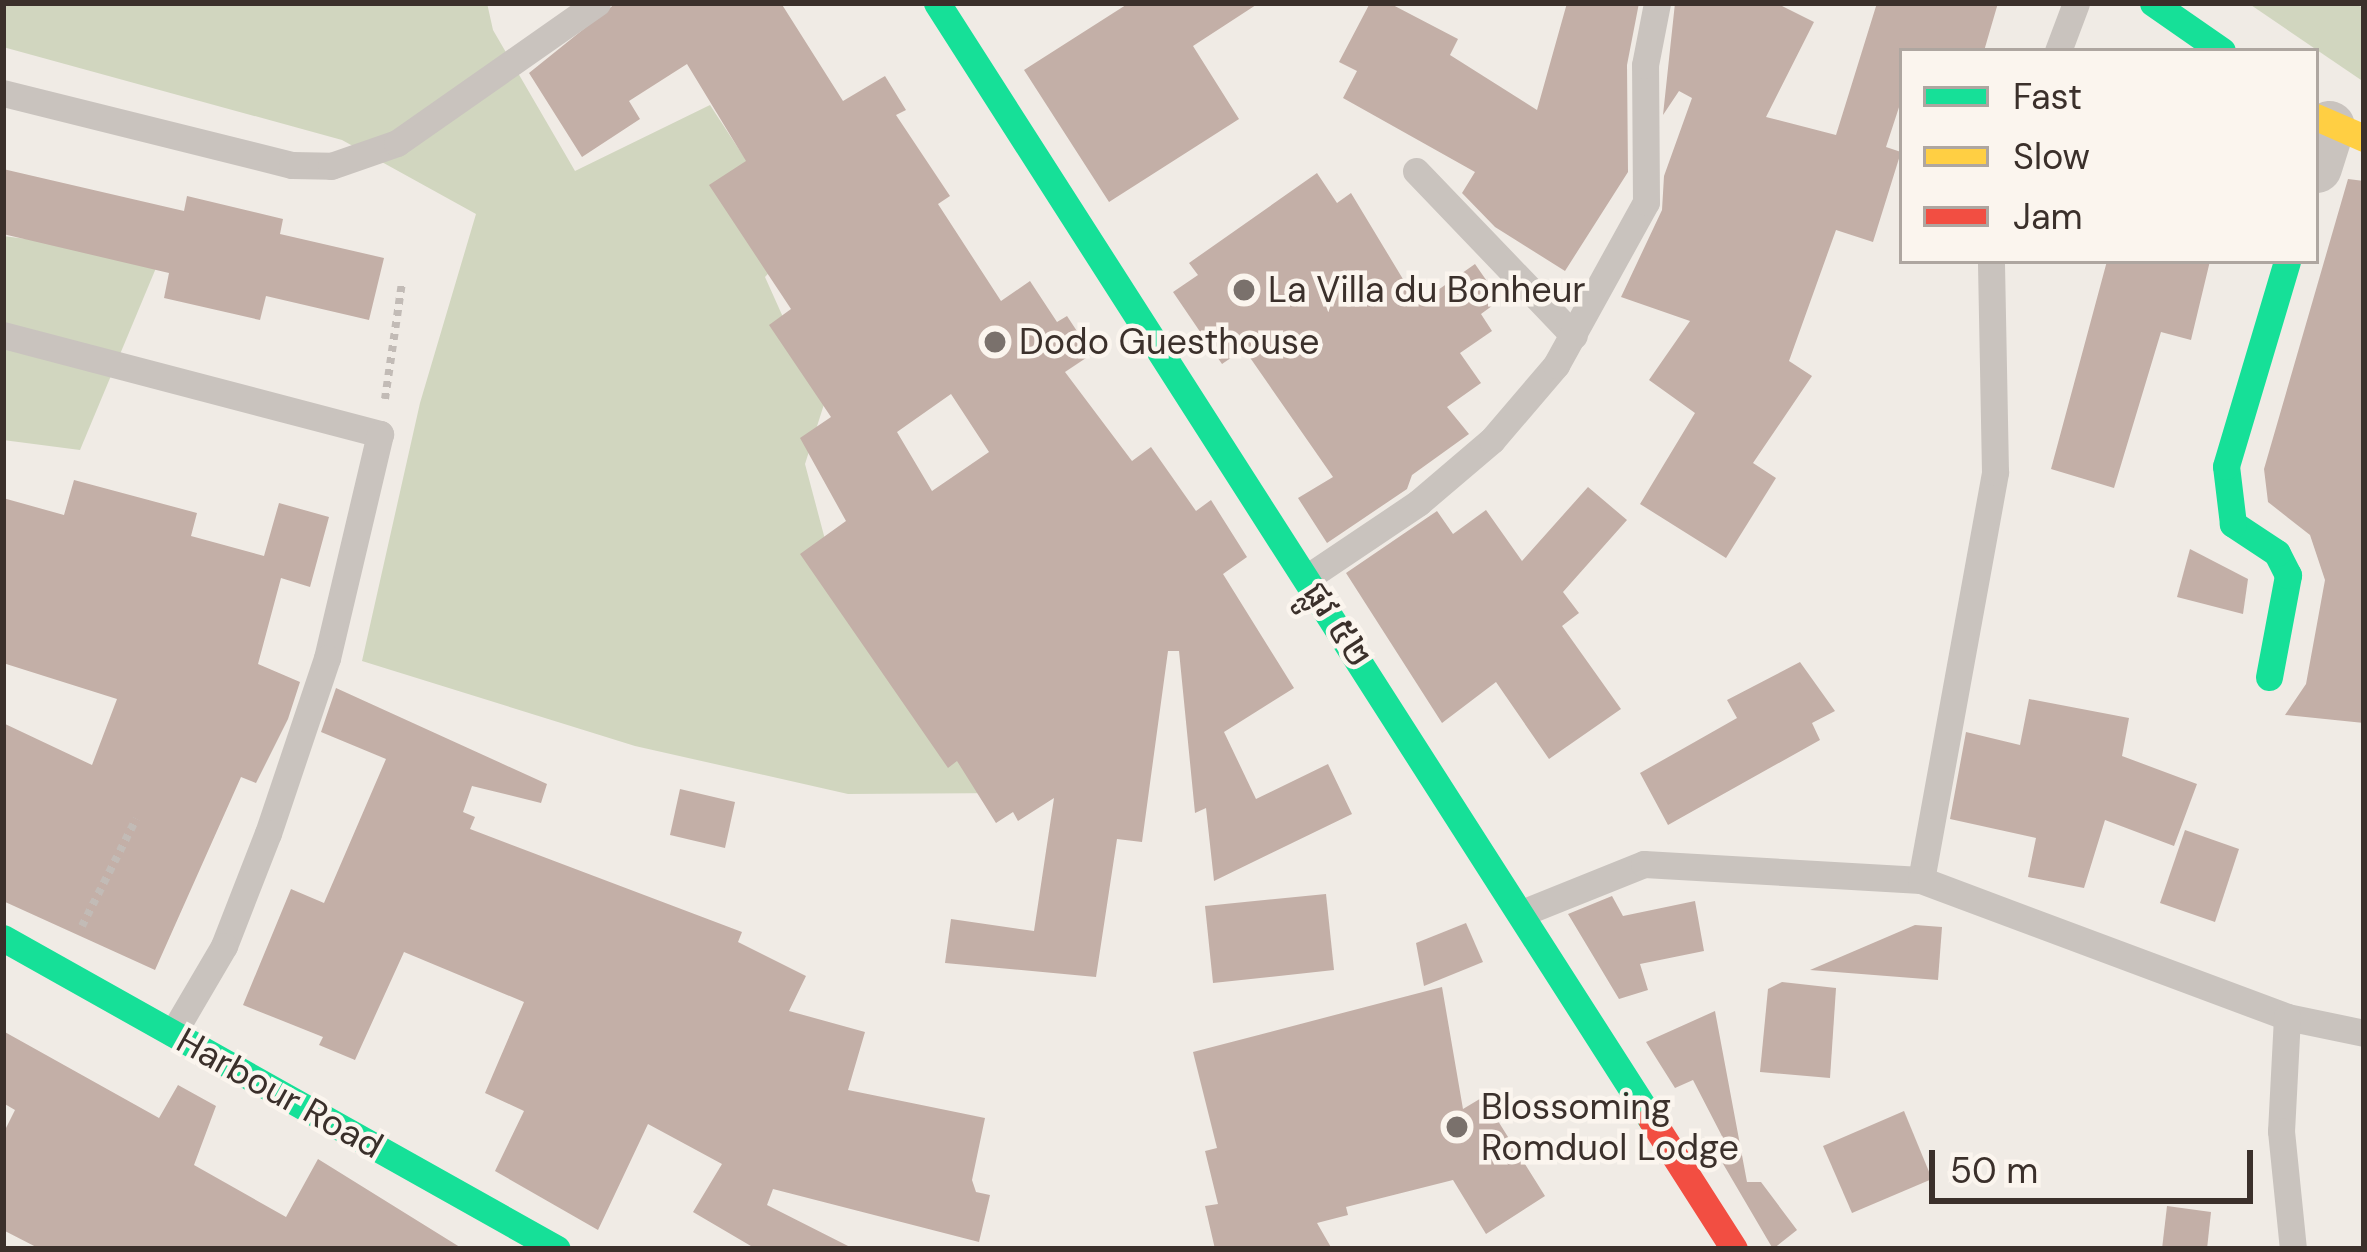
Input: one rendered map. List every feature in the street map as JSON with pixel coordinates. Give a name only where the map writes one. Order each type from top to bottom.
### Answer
[{"type":"main road","name":"ផ្លូវ ៥២","points":[[937,3],[1734,1249]]},
{"type":"main road","points":[[2153,3],[2218,48]]},
{"type":"main road","points":[[2270,677],[2288,575],[2277,553],[2234,524],[2226,466],[2286,264]]},
{"type":"main road","name":"Harbour Road","points":[[3,938],[548,1247]]},
{"type":"lane","points":[[3,93],[292,165],[332,166],[397,142],[597,3]]},
{"type":"lane","points":[[1308,578],[1418,502],[1492,440],[1574,336],[1646,202],[1645,65],[1657,3]]},
{"type":"lane","points":[[2059,48],[2076,3]]},
{"type":"lane","points":[[1416,171],[1574,336]]},
{"type":"lane","points":[[1921,880],[1995,472],[1991,264]]},
{"type":"lane","points":[[3,335],[380,434],[327,658],[268,833],[224,946],[173,1033]]},
{"type":"lane","points":[[1522,913],[1644,864],[1921,880],[2287,1017],[2364,1033]]},
{"type":"lane","points":[[2287,1017],[2281,1131],[2293,1249]]},
{"type":"path","points":[[380,434],[402,282]]},
{"type":"path","points":[[60,970],[136,819]]},
{"type":"green space","points":[[3,3],[487,3],[493,30],[575,171],[710,105],[799,241],[765,277],[800,355],[833,376],[805,464],[831,562],[1011,793],[848,794],[635,746],[362,661],[420,403],[476,214],[342,140],[3,47]]},
{"type":"green space","points":[[2248,3],[2355,3],[2364,9],[2364,82]]},
{"type":"green space","points":[[3,236],[161,256],[80,450],[3,440]]},
{"type":"building","points":[[616,3],[781,3],[843,101],[885,76],[906,110],[896,115],[950,196],[938,204],[1001,301],[1030,281],[1057,322],[1067,316],[1092,354],[1065,372],[1132,461],[1151,447],[1196,511],[1211,500],[1247,557],[1223,574],[1294,688],[1224,732],[1256,799],[1328,764],[1352,814],[1214,881],[1206,808],[1195,813],[1179,651],[1168,651],[1142,842],[1117,839],[1096,977],[945,963],[951,919],[1034,931],[1054,798],[1018,821],[1013,812],[996,823],[957,761],[948,768],[800,554],[846,521],[800,438],[831,417],[769,325],[791,309],[709,185],[746,161],[687,64],[629,101],[640,119],[582,157],[529,73]],"holes":[[[951,394],[989,452],[932,491],[897,432]]]},
{"type":"building","points":[[1129,3],[1259,3],[1193,46],[1239,119],[1109,202],[1024,70]]},
{"type":"building","points":[[1370,3],[1389,3],[1458,39],[1450,55],[1537,110],[1567,3],[1639,3],[1627,65],[1628,172],[1565,271],[1495,227],[1462,193],[1475,172],[1343,98],[1357,71],[1339,62]]},
{"type":"building","points":[[1675,3],[1776,3],[1814,22],[1766,117],[1836,135],[1877,3],[1998,3],[1985,48],[1899,48],[1899,107],[1886,147],[1899,151],[1899,158],[1873,242],[1836,230],[1789,361],[1812,376],[1753,463],[1776,478],[1726,558],[1640,504],[1695,413],[1649,380],[1690,321],[1621,297],[1662,210],[1664,176],[1692,98],[1679,91],[1663,115]]},
{"type":"building","points":[[3,169],[184,211],[187,196],[283,219],[280,234],[384,258],[369,320],[266,296],[260,320],[164,298],[169,273],[3,234]]},
{"type":"building","points":[[1317,173],[1337,203],[1351,193],[1418,304],[1475,264],[1500,300],[1481,314],[1492,331],[1460,353],[1481,383],[1447,407],[1469,434],[1412,475],[1407,489],[1327,543],[1298,498],[1333,477],[1244,349],[1222,364],[1173,292],[1198,275],[1189,263]]},
{"type":"building","points":[[2348,179],[2364,181],[2364,723],[2285,715],[2306,684],[2325,580],[2310,535],[2268,502],[2264,469]]},
{"type":"building","points":[[2106,264],[2209,264],[2191,340],[2161,332],[2114,488],[2051,469]]},
{"type":"building","points":[[74,480],[197,513],[191,536],[264,556],[279,503],[329,517],[310,587],[281,578],[258,664],[300,682],[288,719],[256,783],[241,777],[155,970],[3,901],[3,723],[92,765],[117,699],[3,663],[3,498],[64,515]]},
{"type":"building","points":[[1588,487],[1627,520],[1563,592],[1579,613],[1562,626],[1621,709],[1549,759],[1496,682],[1442,723],[1346,573],[1437,511],[1453,534],[1486,510],[1522,561]]},
{"type":"building","points":[[2190,549],[2248,579],[2243,614],[2177,597]]},
{"type":"building","points":[[1800,662],[1835,711],[1812,723],[1820,740],[1668,825],[1640,773],[1737,718],[1727,700]]},
{"type":"building","points":[[336,688],[547,784],[541,803],[472,786],[463,812],[475,817],[470,829],[742,932],[738,942],[806,976],[789,1011],[865,1032],[848,1090],[985,1118],[972,1180],[976,1192],[990,1195],[979,1242],[773,1189],[767,1205],[854,1249],[756,1249],[693,1212],[722,1164],[648,1124],[598,1230],[495,1171],[524,1111],[485,1093],[524,1002],[404,952],[355,1060],[319,1045],[323,1037],[243,1005],[291,889],[324,903],[386,759],[321,732]]},
{"type":"building","points":[[2029,699],[2129,718],[2122,756],[2197,784],[2174,846],[2105,820],[2084,888],[2028,877],[2036,838],[1950,819],[1966,732],[2020,745]]},
{"type":"building","points":[[680,789],[735,802],[725,848],[670,835]]},
{"type":"building","points":[[2185,830],[2239,849],[2215,922],[2160,903]]},
{"type":"building","points":[[1326,894],[1334,970],[1213,983],[1205,906]]},
{"type":"building","points":[[1612,896],[1623,916],[1695,901],[1704,951],[1640,964],[1648,990],[1619,999],[1568,914]]},
{"type":"building","points":[[1466,923],[1483,962],[1424,986],[1416,943]]},
{"type":"building","points":[[1915,925],[1942,927],[1938,980],[1810,970]]},
{"type":"building","points":[[1782,982],[1836,988],[1830,1078],[1760,1072],[1768,989]]},
{"type":"building","points":[[1442,987],[1463,1109],[1483,1097],[1545,1196],[1486,1234],[1453,1180],[1346,1207],[1348,1215],[1317,1223],[1332,1249],[1215,1249],[1205,1206],[1218,1204],[1205,1151],[1217,1148],[1193,1052]]},
{"type":"building","points":[[1715,1011],[1747,1182],[1761,1182],[1797,1230],[1773,1249],[1712,1145],[1724,1140],[1693,1080],[1675,1088],[1646,1042]]},
{"type":"building","points":[[3,1031],[159,1118],[178,1085],[216,1106],[194,1165],[286,1217],[318,1159],[463,1249],[40,1249],[3,1230],[3,1134],[15,1110],[3,1103]]},
{"type":"building","points":[[1904,1111],[1932,1179],[1852,1213],[1823,1146]]},
{"type":"building","points":[[2167,1206],[2211,1212],[2207,1249],[2162,1249]]},
{"type":"traffic: fast","points":[[937,3],[1651,1119]]},
{"type":"traffic: fast","points":[[2153,3],[2218,48]]},
{"type":"traffic: fast","points":[[2269,677],[2288,575],[2277,553],[2233,524],[2226,466],[2286,264]]},
{"type":"traffic: fast","points":[[3,938],[557,1249]]},
{"type":"traffic: slow","points":[[2319,118],[2364,138]]},
{"type":"traffic: jam","points":[[1651,1119],[1734,1249]]},
{"type":"place","name":"La Villa du Bonheur","points":[[1244,290]]},
{"type":"place","name":"Dodo Guesthouse","points":[[995,342]]},
{"type":"place","name":"Blossoming Romduol Lodge","points":[[1457,1127]]}]
